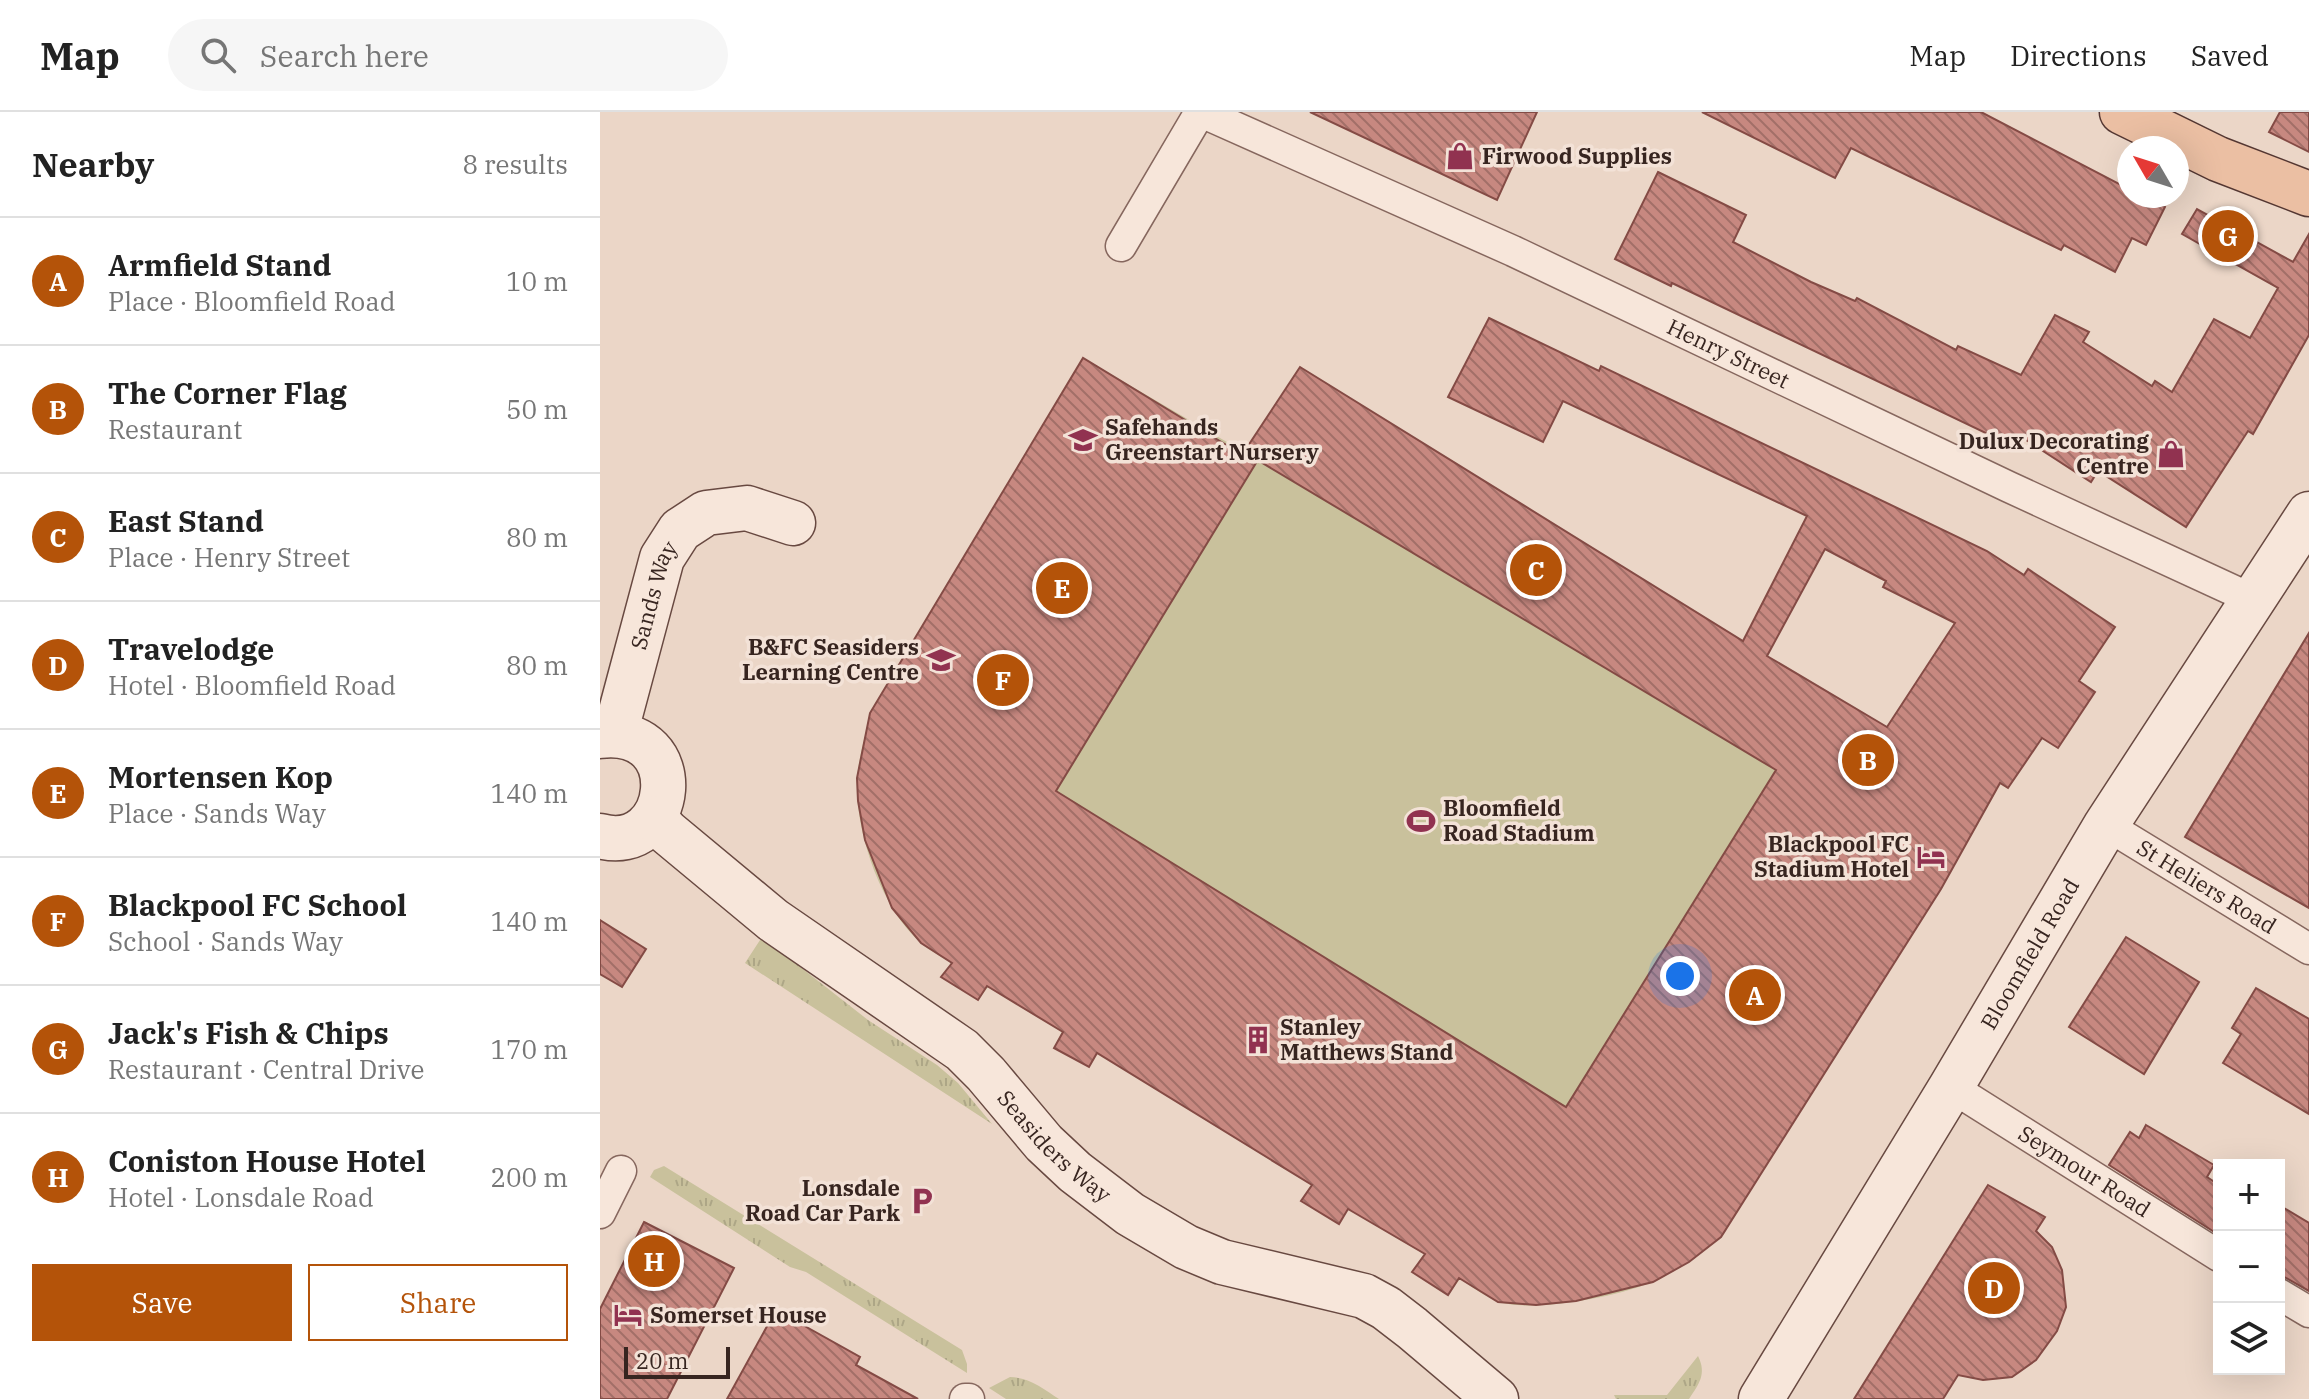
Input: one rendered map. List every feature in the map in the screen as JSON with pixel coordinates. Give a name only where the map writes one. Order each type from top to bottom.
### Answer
[{"type":"main road","points":[[2122,112],[2218,159],[2309,194]]},
{"type":"street","points":[[1121,246],[1201,112]]},
{"type":"street","name":"Henry Street","points":[[1201,112],[1513,251],[2254,600]]},
{"type":"street","name":"Sands Way","points":[[607,735],[662,558],[680,530],[706,513],[747,508],[793,523]]},
{"type":"street","name":"Bloomfield Road","points":[[1761,1399],[2106,825],[2254,600],[2302,540]]},
{"type":"street","points":[[600,836],[625,837],[641,830],[654,818],[662,804],[665,788],[663,772],[656,757],[645,745],[631,737],[607,735]]},
{"type":"street","name":"Seasiders Way","points":[[654,818],[773,920],[962,1050],[1044,1143],[1075,1172],[1130,1214],[1186,1247],[1222,1262],[1364,1296],[1412,1328],[1496,1399]]},
{"type":"street","name":"St Heliers Road","points":[[2106,825],[2309,949]]},
{"type":"street","name":"Seymour Road","points":[[1951,1087],[2213,1252]]},
{"type":"street","points":[[600,1213],[621,1171]]},
{"type":"street","points":[[2285,1298],[2309,1312]]},
{"type":"green space","name":"Bloomfield Road Stadium","points":[[1083,358],[1244,452],[1300,367],[1821,689],[1997,790],[1941,889],[1721,1237],[1681,1266],[1640,1287],[1576,1302],[1512,1304],[1492,1299],[1460,1279],[1448,1295],[1412,1272],[1424,1254],[1348,1209],[1339,1224],[1301,1201],[1311,1185],[1097,1053],[1089,1067],[1054,1048],[1062,1032],[988,987],[978,1000],[941,977],[952,963],[921,943],[894,910],[873,868],[858,800],[860,755],[870,713]]},
{"type":"green space","points":[[762,937],[868,1020],[937,1065],[958,1083],[992,1124],[745,963]]},
{"type":"green space","points":[[664,1166],[962,1350],[967,1373],[806,1272],[790,1267],[650,1177],[654,1170]]},
{"type":"green space","points":[[1698,1356],[1702,1374],[1689,1399],[1616,1399],[1614,1395],[1667,1395]]},
{"type":"green space","points":[[1010,1377],[1030,1381],[1059,1399],[1006,1399],[989,1388]]},
{"type":"building","name":"Firwood Supplies","points":[[1310,112],[1537,112],[1497,200]]},
{"type":"building","points":[[1702,112],[1981,112],[2117,183],[2117,208],[2164,208],[2146,245],[2132,238],[2115,272],[2064,245],[2061,250],[1851,148],[1835,178]]},
{"type":"building","points":[[2280,112],[2309,112],[2309,152],[2269,132]]},
{"type":"building","points":[[1658,172],[1746,215],[1733,242],[1811,282],[1855,301],[1857,298],[1956,350],[1958,346],[2021,375],[2055,315],[2089,332],[2083,342],[2152,386],[2155,381],[2172,392],[2214,319],[2250,338],[2278,288],[2182,234],[2197,209],[2293,262],[2309,234],[2309,335],[2253,434],[2248,431],[2186,527],[2098,471],[2091,482],[2023,438],[2017,448],[1672,283],[1671,286],[1615,259]]},
{"type":"building","name":"Bloomfield Road Stadium","points":[[1489,318],[1599,371],[1601,366],[1987,551],[2024,575],[2028,569],[2115,627],[2079,681],[2095,692],[2058,748],[2042,738],[2008,788],[2000,783],[1941,889],[1721,1237],[1689,1262],[1653,1282],[1576,1301],[1536,1305],[1498,1302],[1459,1278],[1448,1295],[1412,1272],[1425,1254],[1348,1209],[1339,1224],[1301,1201],[1312,1185],[1097,1053],[1089,1067],[1054,1048],[1063,1032],[987,986],[978,1000],[941,977],[952,963],[921,943],[892,908],[865,840],[858,801],[857,778],[870,713],[1083,358],[1256,463],[1056,791],[1566,1107],[1776,770],[1244,452],[1300,367],[1743,641],[1807,516],[1563,401],[1543,442],[1448,397]],"holes":[[[1825,549],[1886,581],[1883,587],[1955,623],[1887,727],[1767,656]]]},
{"type":"building","points":[[2309,633],[2309,908],[2185,837]]},
{"type":"building","points":[[600,920],[646,949],[622,987],[600,974]]},
{"type":"building","points":[[2126,937],[2199,982],[2144,1074],[2069,1027]]},
{"type":"building","points":[[2256,988],[2309,1019],[2309,1114],[2223,1063],[2241,1034],[2232,1028]]},
{"type":"building","points":[[2146,1125],[2213,1164],[2207,1177],[2213,1181],[2213,1231],[2109,1165],[2130,1132],[2139,1138]]},
{"type":"building","points":[[1988,1185],[2045,1217],[2036,1231],[2052,1247],[2062,1270],[2066,1307],[2057,1331],[2036,1360],[2012,1377],[1983,1380],[1958,1375],[1943,1399],[1854,1399]]},
{"type":"building","points":[[2285,1209],[2309,1223],[2309,1291],[2285,1277]]},
{"type":"building","points":[[644,1222],[734,1268],[667,1399],[600,1399],[600,1309]]},
{"type":"building","points":[[776,1310],[860,1357],[856,1365],[918,1399],[727,1399]]},
{"type":"place","name":"Firwood Supplies","points":[[1460,156]]},
{"type":"place","name":"Jack's Fish & Chips","points":[[2228,236]]},
{"type":"place","name":"Safehands Greenstart Nursery","points":[[1083,440]]},
{"type":"place","name":"Dulux Decorating Centre","points":[[2171,454]]},
{"type":"place","name":"East Stand","points":[[1536,570]]},
{"type":"place","name":"Mortensen Kop","points":[[1062,588]]},
{"type":"place","name":"B&FC Seasiders Learning Centre","points":[[941,660]]},
{"type":"place","name":"Blackpool FC School","points":[[1003,680]]},
{"type":"place","name":"The Corner Flag","points":[[1868,760]]},
{"type":"place","name":"Bloomfield Road Stadium","points":[[1421,821]]},
{"type":"place","name":"Blackpool FC Stadium Hotel","points":[[1931,857]]},
{"type":"place","name":"Armfield Stand","points":[[1755,995]]},
{"type":"place","name":"Stanley Matthews Stand","points":[[1258,1040]]},
{"type":"place","name":"Lonsdale Road Car Park","points":[[922,1201]]},
{"type":"place","name":"Coniston House Hotel","points":[[654,1261]]},
{"type":"place","name":"Travelodge","points":[[1994,1288]]},
{"type":"place","name":"Somerset House","points":[[628,1315]]}]
